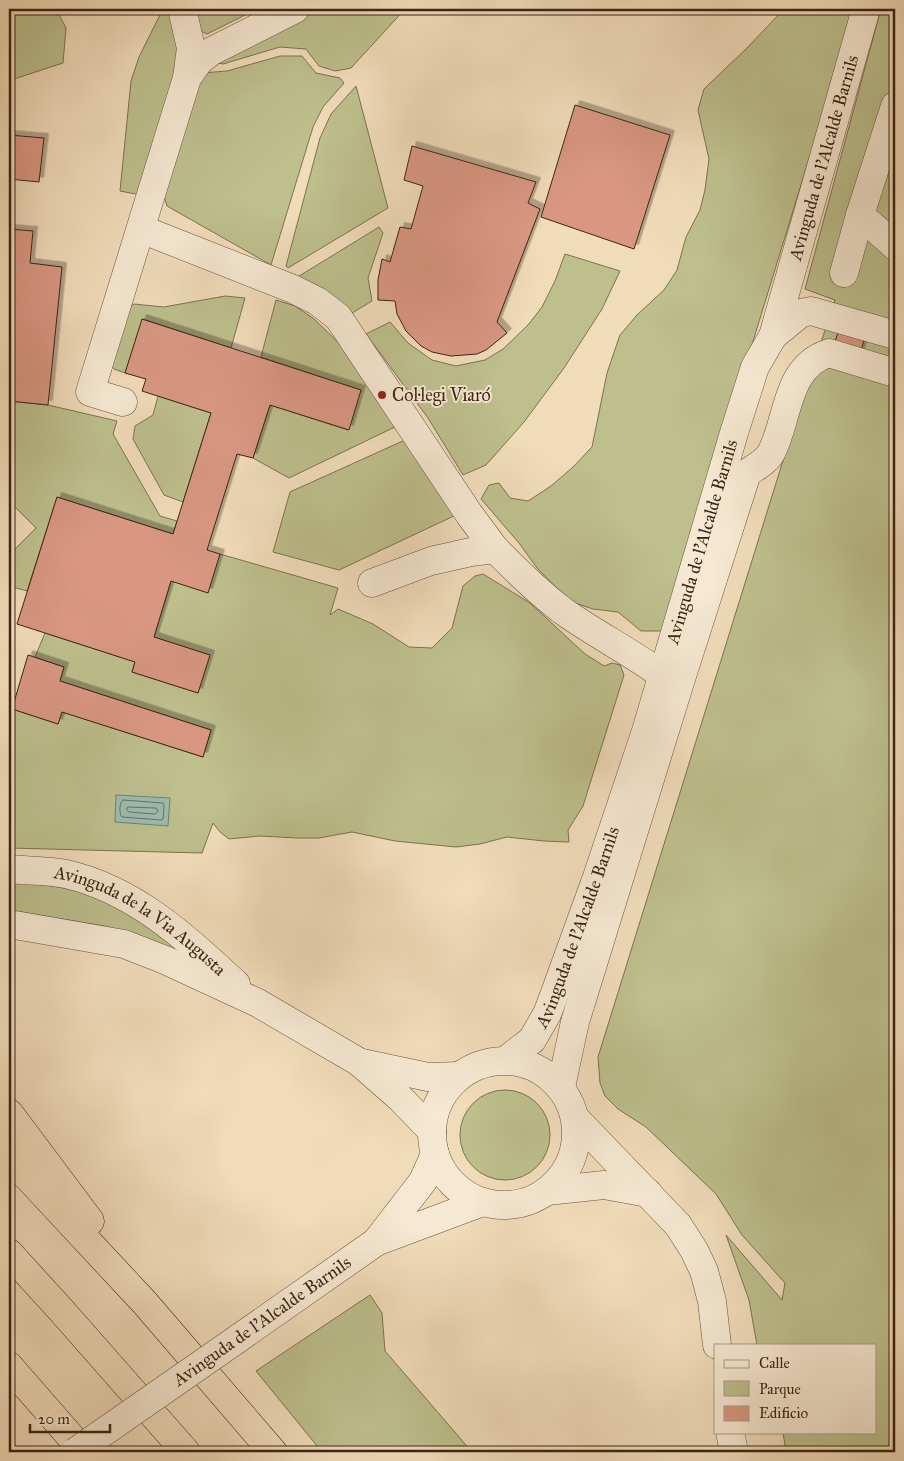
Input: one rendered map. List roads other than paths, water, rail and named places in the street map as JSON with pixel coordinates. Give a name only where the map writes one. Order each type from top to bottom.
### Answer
[{"type":"highway","points":[[9,1113],[98,1232],[145,1303]]},
{"type":"highway","points":[[9,1157],[145,1303],[274,1452]]},
{"type":"highway","points":[[9,1253],[186,1452]]},
{"type":"highway","points":[[9,1366],[84,1452]]},
{"type":"street","points":[[123,402],[90,392],[188,78],[191,48],[182,9]]},
{"type":"street","points":[[188,78],[199,61],[212,51],[295,9]]},
{"type":"street","name":"Avinguda de l'Alcalde Barnils","points":[[506,1060],[532,1040],[547,1014],[600,868],[662,675],[755,367],[773,336],[866,9]]},
{"type":"street","points":[[844,273],[895,106]]},
{"type":"street","points":[[860,216],[895,246]]},
{"type":"street","points":[[141,229],[293,290],[317,301],[338,317],[469,514],[495,549],[525,580],[564,611],[642,660],[662,675]]},
{"type":"street","points":[[773,336],[801,313],[811,311],[895,335]]},
{"type":"street","name":"Avinguda de l'Alcalde Barnils","points":[[561,1087],[574,1022],[748,473],[770,454],[798,376],[819,356],[829,353],[895,373]]},
{"type":"street","points":[[372,583],[431,560],[495,549]]},
{"type":"street","name":"Avinguda de la Via Augusta","points":[[9,869],[64,874],[91,881],[121,893],[187,938],[258,1003]]},
{"type":"street","name":"Avinguda de la Via Augusta","points":[[9,924],[124,944],[165,960],[258,1003],[359,1062],[399,1097],[434,1143]]},
{"type":"street","points":[[506,1060],[522,1062],[536,1068],[550,1076],[561,1087],[572,1107],[575,1118],[576,1143],[572,1159],[560,1180],[532,1200],[516,1204],[499,1205],[483,1202],[470,1196],[453,1184],[441,1167],[434,1143],[435,1112],[450,1085],[459,1076],[481,1064],[506,1060]]},
{"type":"street","name":"Avinguda de la Via Augusta","points":[[359,1062],[428,1077],[459,1076]]},
{"type":"street","points":[[575,1118],[678,1225],[698,1257],[704,1271],[712,1301],[717,1344]]},
{"type":"street","name":"Avinguda de l'Alcalde Barnils","points":[[376,1242],[423,1181],[434,1143]]},
{"type":"street","points":[[547,1191],[604,1185],[648,1193]]},
{"type":"street","name":"Avinguda de l'Alcalde Barnils","points":[[75,1452],[376,1242],[483,1202]]},
{"type":"street","points":[[730,1434],[734,1452]]},
{"type":"water","points":[[116,795],[170,798],[168,826],[115,822]]},
{"type":"place","name":"Col·legi Viaró","points":[[382,395]]}]
